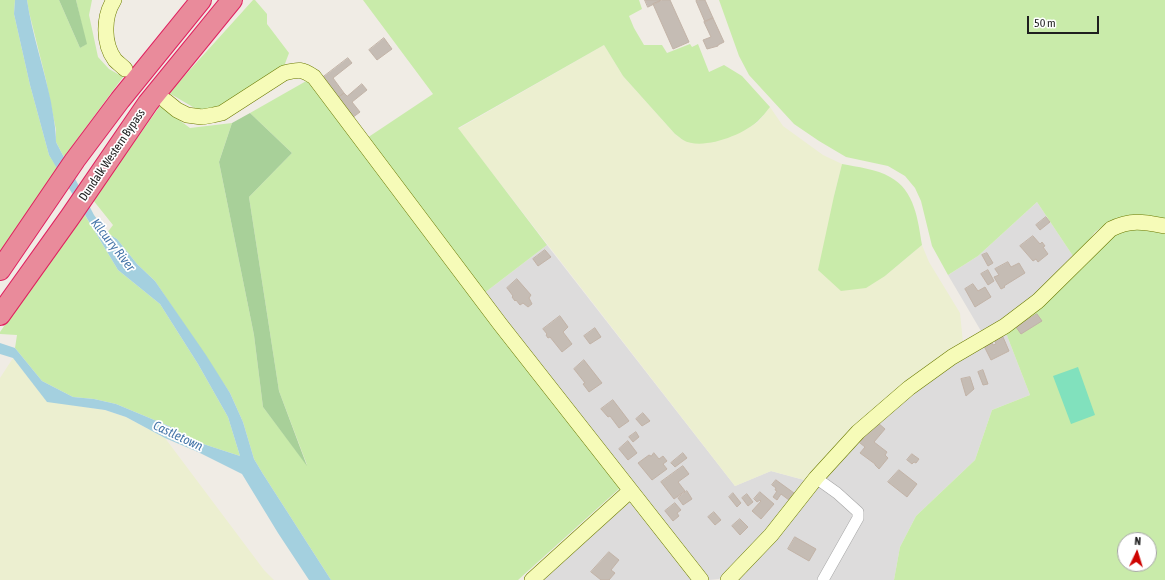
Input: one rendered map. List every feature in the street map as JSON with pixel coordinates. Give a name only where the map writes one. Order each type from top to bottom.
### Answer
[{"type":"highway","name":"Dundalk Western Bypass","points":[[0,270],[74,160],[120,100],[201,0]]},
{"type":"highway","name":"Dundalk Western Bypass","points":[[0,315],[70,217],[148,103],[232,0]]},
{"type":"street","points":[[114,0],[110,5],[106,36],[115,60],[125,69]]},
{"type":"street","points":[[166,101],[177,110],[202,117],[222,113],[284,73],[296,70],[304,71],[314,77],[500,324],[701,580]]},
{"type":"street","points":[[728,580],[771,535],[816,478],[858,432],[909,388],[952,357],[1005,326],[1038,301],[1111,229],[1134,221],[1165,226]]},
{"type":"street","points":[[816,478],[837,493],[858,512],[858,518],[823,580]]},
{"type":"street","points":[[532,580],[630,491]]},
{"type":"shaded area","points":[[1037,202],[1075,259],[1044,289],[1001,320],[981,331],[948,275],[978,256]]},
{"type":"shaded area","points":[[547,245],[735,486],[771,471],[808,481],[769,532],[719,579],[709,580],[703,576],[483,294]]},
{"type":"shaded area","points":[[1006,333],[1030,395],[992,410],[975,460],[916,516],[900,547],[894,580],[734,580],[867,429],[959,357]]},
{"type":"shaded area","points":[[630,502],[692,580],[541,580]]},
{"type":"green space","points":[[0,0],[15,0],[14,14],[30,85],[49,155],[58,169],[0,252]]},
{"type":"green space","points":[[27,0],[59,0],[80,48],[86,44],[76,0],[92,0],[89,15],[98,57],[109,69],[123,77],[64,157],[56,142],[56,130],[46,80]]},
{"type":"green space","points":[[59,0],[76,0],[87,44],[80,48]]},
{"type":"green space","points":[[253,0],[255,0],[267,14],[267,24],[289,53],[283,69],[219,108],[198,110],[169,93]]},
{"type":"green space","points":[[363,0],[639,0],[642,9],[629,16],[644,45],[662,45],[667,53],[690,44],[692,47],[698,44],[709,72],[724,65],[742,76],[770,107],[758,121],[733,136],[711,143],[691,143],[683,140],[675,134],[623,76],[604,45],[458,128],[547,245],[483,294],[367,138],[433,94]]},
{"type":"green space","points":[[719,0],[1165,0],[1165,222],[1138,217],[1110,221],[1095,232],[1075,259],[1037,202],[978,256],[948,275],[932,246],[921,201],[915,188],[905,176],[888,166],[846,157],[794,124],[749,75],[739,56]]},
{"type":"green space","points":[[604,45],[623,76],[675,134],[683,140],[694,143],[706,143],[745,130],[758,122],[770,107],[783,126],[823,155],[842,164],[834,196],[885,276],[922,245],[929,262],[960,313],[963,343],[924,368],[894,392],[808,481],[771,471],[735,486],[458,129]]},
{"type":"green space","points":[[308,80],[620,488],[518,580],[331,580],[254,459],[243,422],[230,393],[155,281],[137,264],[117,239],[107,233],[113,225],[93,200],[160,106],[190,128],[232,123],[219,162],[254,335],[263,407],[307,465],[279,391],[249,197],[292,153],[250,113]]},
{"type":"green space","points":[[250,113],[292,153],[249,197],[279,391],[307,466],[263,407],[254,335],[219,162],[232,123]]},
{"type":"green space","points":[[842,164],[885,174],[905,190],[917,216],[922,245],[885,276],[866,288],[841,291],[818,270]]},
{"type":"green space","points":[[83,212],[118,270],[160,304],[198,364],[228,417],[240,456],[197,442],[171,427],[116,404],[94,399],[73,397],[42,381],[15,348],[17,335],[0,334]]},
{"type":"green space","points":[[1128,228],[1165,232],[1165,580],[894,580],[900,547],[916,516],[975,460],[992,410],[1030,395],[1006,333],[1109,238]]},
{"type":"green space","points":[[13,358],[47,401],[105,410],[126,417],[165,438],[264,570],[274,580],[0,580],[0,378]]},
{"type":"green space","points":[[1078,367],[1095,415],[1071,424],[1053,376]]},
{"type":"water","points":[[15,0],[27,0],[51,102],[56,142],[94,215],[107,233],[117,239],[137,264],[155,281],[206,355],[230,393],[243,422],[254,459],[331,580],[309,580],[242,474],[198,452],[165,438],[126,417],[105,410],[47,402],[13,358],[0,354],[0,343],[15,348],[42,381],[73,397],[94,399],[116,404],[171,427],[197,442],[240,456],[228,417],[198,364],[160,304],[118,270],[49,155],[30,85],[14,14]]},
{"type":"building","points":[[645,0],[659,0],[660,1],[648,7]]},
{"type":"building","points":[[662,0],[670,0],[689,42],[673,49],[653,4]]},
{"type":"building","points":[[705,0],[713,18],[705,22],[696,1]]},
{"type":"building","points":[[713,18],[724,42],[718,46],[707,49],[703,40],[711,37],[704,22]]},
{"type":"building","points":[[384,38],[392,49],[377,60],[369,50]]},
{"type":"building","points":[[348,58],[352,63],[333,78],[344,93],[337,98],[322,78]]},
{"type":"building","points":[[362,84],[367,90],[352,102],[360,112],[352,118],[337,98],[344,93],[347,96]]},
{"type":"building","points":[[1046,217],[1050,222],[1040,230],[1036,225]]},
{"type":"building","points":[[1033,236],[1040,244],[1042,242],[1045,246],[1043,247],[1048,254],[1038,262],[1036,259],[1033,261],[1020,246]]},
{"type":"building","points":[[545,250],[551,257],[538,266],[533,259]]},
{"type":"building","points":[[987,253],[993,263],[988,266],[982,255]]},
{"type":"building","points":[[1008,262],[1011,267],[1019,263],[1025,273],[1001,289],[994,277],[999,275],[995,269]]},
{"type":"building","points":[[988,270],[994,281],[988,285],[981,274]]},
{"type":"building","points":[[517,279],[531,295],[529,298],[532,304],[528,307],[523,303],[520,305],[516,300],[515,301],[507,288]]},
{"type":"building","points":[[973,284],[978,291],[985,287],[991,297],[975,307],[965,289]]},
{"type":"building","points":[[1037,314],[1042,321],[1021,334],[1016,327]]},
{"type":"building","points":[[560,316],[568,327],[563,332],[572,344],[562,352],[550,337],[548,338],[543,329]]},
{"type":"building","points":[[595,328],[601,337],[590,344],[584,336]]},
{"type":"building","points":[[1003,337],[1009,351],[991,360],[984,346],[992,343],[993,345],[996,344],[995,341]]},
{"type":"building","points":[[584,360],[602,383],[589,392],[583,384],[585,383],[574,369]]},
{"type":"building","points":[[983,370],[988,384],[983,385],[978,372]]},
{"type":"building","points":[[970,377],[974,389],[966,396],[961,379]]},
{"type":"building","points":[[613,400],[629,421],[619,428],[610,416],[608,417],[601,409]]},
{"type":"building","points":[[643,413],[650,421],[642,426],[636,419]]},
{"type":"building","points":[[877,422],[885,429],[874,442],[887,452],[885,455],[888,458],[879,469],[875,464],[860,453],[865,447],[860,443]]},
{"type":"building","points":[[636,432],[639,437],[633,442],[629,437]]},
{"type":"building","points":[[628,441],[637,453],[628,460],[619,449]]},
{"type":"building","points":[[654,453],[659,459],[663,456],[667,461],[663,464],[667,469],[652,480],[638,463]]},
{"type":"building","points":[[683,453],[687,458],[675,467],[671,463]]},
{"type":"building","points":[[912,454],[919,459],[916,463],[914,462],[912,464],[907,460]]},
{"type":"building","points":[[683,466],[689,474],[678,482],[685,491],[674,499],[661,482]]},
{"type":"building","points":[[899,470],[917,484],[907,497],[888,482]]},
{"type":"building","points":[[776,480],[794,493],[789,500],[781,494],[777,500],[773,497],[777,491],[772,485]]},
{"type":"building","points":[[687,491],[692,499],[683,505],[678,498]]},
{"type":"building","points":[[760,492],[774,504],[761,519],[752,511],[761,501],[760,500],[757,502],[754,499]]},
{"type":"building","points":[[733,493],[741,503],[737,507],[729,497]]},
{"type":"building","points":[[747,494],[753,502],[748,506],[742,498]]},
{"type":"building","points":[[675,503],[681,510],[677,513],[679,516],[673,521],[665,511]]},
{"type":"building","points":[[714,512],[721,520],[715,525],[708,517]]},
{"type":"building","points":[[740,519],[748,527],[740,535],[732,526]]},
{"type":"building","points":[[795,537],[816,549],[809,561],[788,549]]},
{"type":"building","points":[[609,552],[619,560],[611,570],[615,573],[609,580],[601,580],[591,572]]},
{"type":"water label","name":"Kilcurry River","points":[[113,245]]},
{"type":"water label","name":"Castletown","points":[[178,436]]}]
